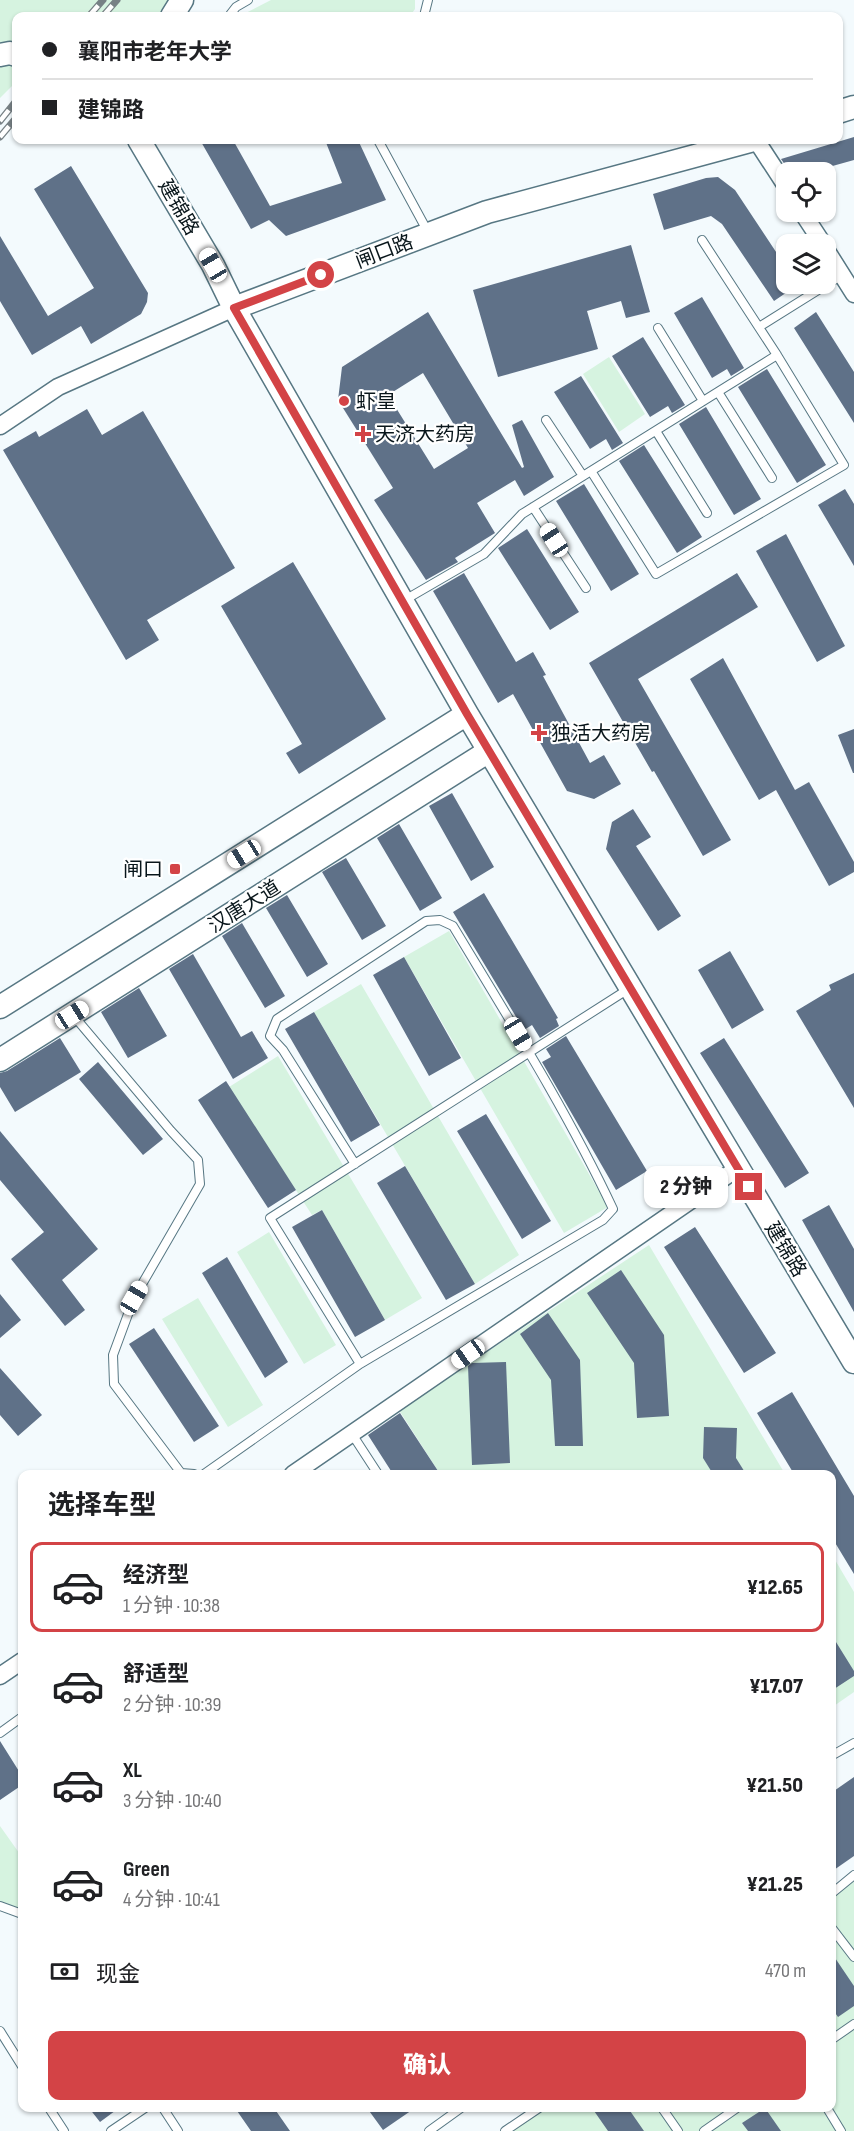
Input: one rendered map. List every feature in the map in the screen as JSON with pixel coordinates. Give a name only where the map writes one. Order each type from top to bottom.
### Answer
[{"type":"street","name":"建锦路","points":[[146,144],[213,265],[234,308],[467,714],[854,1362]]},
{"type":"street","name":"闸口路","points":[[0,426],[58,387],[234,308],[487,212],[740,144]]},
{"type":"street","points":[[758,144],[776,171]]},
{"type":"street","points":[[836,265],[854,294]]},
{"type":"street","points":[[0,1007],[467,714]]},
{"type":"street","name":"汉唐大道","points":[[0,1060],[489,751]]},
{"type":"street","points":[[299,1470],[738,1168]]},
{"type":"street","points":[[0,1676],[18,1664]]},
{"type":"lane","points":[[232,12],[236,6],[248,0]]},
{"type":"lane","points":[[380,144],[429,234]]},
{"type":"lane","points":[[591,471],[656,574],[844,465],[777,355],[702,240]]},
{"type":"lane","points":[[759,327],[842,275]]},
{"type":"lane","points":[[658,328],[703,401]]},
{"type":"lane","points":[[402,602],[484,554],[522,514],[777,355]]},
{"type":"lane","points":[[718,392],[772,478]]},
{"type":"lane","points":[[546,420],[583,476]]},
{"type":"lane","points":[[656,430],[707,513]]},
{"type":"lane","points":[[533,507],[586,588]]},
{"type":"lane","points":[[210,1470],[360,1364],[603,1220],[613,1209],[588,1155],[529,1052],[453,926],[440,920],[426,921],[278,1019],[270,1036],[283,1050],[355,1164]]},
{"type":"lane","points":[[360,1364],[270,1218],[630,987]]},
{"type":"lane","points":[[72,1015],[198,1160],[200,1184],[134,1298],[113,1355],[114,1384],[178,1470]]},
{"type":"lane","points":[[352,1434],[375,1470]]},
{"type":"lane","points":[[0,1733],[18,1721]]},
{"type":"lane","points":[[836,1753],[854,1743]]},
{"type":"lane","points":[[836,1890],[854,1875]]},
{"type":"lane","points":[[0,1906],[18,1913]]},
{"type":"lane","points":[[836,1934],[854,1957]]},
{"type":"lane","points":[[836,2037],[854,2024]]},
{"type":"lane","points":[[0,2031],[18,2060]]},
{"type":"lane","points":[[52,2112],[64,2131]]},
{"type":"lane","points":[[111,2131],[139,2112]]},
{"type":"lane","points":[[166,2112],[178,2131]]},
{"type":"lane","points":[[429,2131],[455,2112]]},
{"type":"lane","points":[[505,2131],[533,2112]]},
{"type":"lane","points":[[665,2112],[678,2131]]},
{"type":"lane","points":[[704,2131],[730,2112]]},
{"type":"lane","points":[[829,2112],[841,2131]]},
{"type":"green space","points":[[0,0],[183,0],[175,12],[12,12],[12,86],[0,98]]},
{"type":"green space","points":[[271,0],[415,0],[413,12],[248,12]]},
{"type":"green space","points":[[609,357],[645,414],[619,432],[583,374]]},
{"type":"green space","points":[[449,931],[608,1207],[564,1233],[404,957]]},
{"type":"green space","points":[[361,984],[519,1255],[475,1284],[314,1012]]},
{"type":"green space","points":[[278,1056],[422,1298],[385,1320],[322,1210],[312,1215],[229,1087]]},
{"type":"green space","points":[[269,1232],[336,1345],[304,1364],[237,1252]]},
{"type":"green space","points":[[649,1245],[783,1470],[437,1470],[399,1410]]},
{"type":"green space","points":[[198,1298],[263,1405],[228,1427],[162,1319]]},
{"type":"green space","points":[[836,1561],[854,1592],[854,1692],[836,1705]]},
{"type":"green space","points":[[0,1826],[18,1851],[18,1913],[0,1906]]},
{"type":"green space","points":[[854,1875],[854,2131],[505,2131],[533,2112],[836,2112],[836,1890]]},
{"type":"building","points":[[854,137],[854,160],[836,165],[836,162],[783,162],[781,159],[831,144],[843,144],[843,140]]},
{"type":"building","points":[[202,144],[235,144],[270,206],[342,183],[327,144],[360,144],[386,200],[286,236],[269,220],[251,229]]},
{"type":"building","points":[[71,166],[148,293],[147,302],[141,314],[91,344],[81,326],[32,355],[0,301],[0,236],[48,316],[94,288],[34,189]]},
{"type":"building","points":[[718,177],[735,190],[776,252],[776,294],[784,294],[774,301],[722,224],[711,216],[664,230],[653,194],[706,178]]},
{"type":"building","points":[[631,245],[650,312],[626,318],[621,301],[587,311],[598,349],[498,377],[473,290]]},
{"type":"building","points":[[702,297],[744,368],[731,376],[727,369],[712,378],[674,313]]},
{"type":"building","points":[[428,312],[522,468],[524,467],[512,425],[522,420],[554,477],[524,496],[515,480],[477,503],[495,533],[455,558],[458,562],[426,580],[374,500],[393,488],[338,400],[342,367]],"holes":[[[423,373],[468,448],[434,469],[388,395]]]},
{"type":"building","points":[[816,312],[854,372],[854,423],[794,328]]},
{"type":"building","points":[[643,337],[685,405],[672,413],[668,406],[650,417],[612,356]]},
{"type":"building","points":[[767,369],[826,465],[797,483],[738,387]]},
{"type":"building","points":[[581,376],[623,443],[612,450],[606,439],[590,449],[554,392]]},
{"type":"building","points":[[706,407],[761,499],[734,515],[679,424]]},
{"type":"building","points":[[87,409],[102,435],[143,411],[235,568],[147,620],[159,640],[126,660],[3,450],[36,431],[39,437]]},
{"type":"building","points":[[644,445],[702,537],[677,553],[619,461]]},
{"type":"building","points":[[584,484],[639,574],[611,591],[556,501]]},
{"type":"building","points":[[845,489],[854,504],[854,566],[818,505]]},
{"type":"building","points":[[527,529],[579,612],[550,630],[498,548]]},
{"type":"building","points":[[786,534],[845,646],[817,662],[756,551]]},
{"type":"building","points":[[293,562],[386,719],[299,774],[286,753],[302,744],[221,606]]},
{"type":"building","points":[[464,573],[516,662],[533,652],[546,675],[543,676],[590,763],[604,755],[621,784],[594,799],[567,791],[513,694],[498,703],[433,591]]},
{"type":"building","points":[[737,573],[758,607],[638,679],[731,840],[703,856],[589,663]]},
{"type":"building","points":[[723,658],[795,790],[809,782],[854,862],[854,872],[829,886],[776,790],[759,800],[690,679]]},
{"type":"building","points":[[854,729],[854,773],[853,773],[838,735]]},
{"type":"building","points":[[452,793],[494,867],[471,881],[429,806]]},
{"type":"building","points":[[633,809],[651,837],[636,846],[681,916],[658,931],[606,849],[612,822]]},
{"type":"building","points":[[399,824],[442,898],[420,911],[377,838]]},
{"type":"building","points":[[346,858],[386,926],[362,940],[322,872]]},
{"type":"building","points":[[484,893],[558,1018],[556,1019],[559,1026],[540,1038],[532,1025],[524,1030],[453,912]]},
{"type":"building","points":[[287,895],[328,964],[307,977],[266,908]]},
{"type":"building","points":[[242,923],[285,996],[265,1008],[222,936]]},
{"type":"building","points":[[730,951],[764,1010],[732,1029],[698,970]]},
{"type":"building","points":[[193,954],[241,1037],[252,1031],[268,1058],[233,1079],[169,969]]},
{"type":"building","points":[[404,957],[461,1058],[429,1076],[373,975]]},
{"type":"building","points":[[854,973],[854,1108],[796,1011],[831,990],[829,985]]},
{"type":"building","points":[[139,988],[167,1036],[128,1058],[101,1012]]},
{"type":"building","points":[[314,1012],[380,1125],[351,1142],[285,1029]]},
{"type":"building","points":[[566,1036],[647,1171],[616,1190],[542,1062],[551,1057],[546,1049]]},
{"type":"building","points":[[60,1038],[81,1072],[15,1112],[0,1087],[0,1073]]},
{"type":"building","points":[[724,1038],[809,1173],[785,1188],[700,1053]]},
{"type":"building","points":[[98,1062],[163,1139],[143,1155],[79,1079]]},
{"type":"building","points":[[226,1081],[296,1190],[268,1208],[198,1100]]},
{"type":"building","points":[[486,1114],[551,1221],[522,1239],[457,1131]]},
{"type":"building","points":[[0,1131],[98,1249],[62,1280],[85,1310],[65,1326],[11,1259],[44,1232],[0,1180]]},
{"type":"building","points":[[405,1166],[475,1284],[446,1300],[377,1183]]},
{"type":"building","points":[[829,1205],[854,1249],[854,1312],[802,1220]]},
{"type":"building","points":[[322,1210],[385,1320],[355,1337],[292,1227]]},
{"type":"building","points":[[695,1227],[776,1353],[744,1373],[664,1247]]},
{"type":"building","points":[[227,1257],[288,1362],[265,1378],[202,1273]]},
{"type":"building","points":[[621,1270],[664,1335],[669,1416],[637,1418],[634,1363],[587,1293]]},
{"type":"building","points":[[0,1294],[21,1320],[0,1338]]},
{"type":"building","points":[[548,1313],[580,1360],[583,1446],[555,1446],[551,1380],[520,1334]]},
{"type":"building","points":[[154,1328],[219,1426],[194,1442],[129,1344]]},
{"type":"building","points":[[506,1362],[510,1463],[472,1465],[468,1366],[472,1363]]},
{"type":"building","points":[[0,1368],[42,1415],[18,1436],[0,1415]]},
{"type":"building","points":[[792,1392],[854,1496],[854,1574],[836,1544],[836,1470],[792,1470],[757,1413]]},
{"type":"building","points":[[400,1413],[437,1470],[390,1470],[368,1435]]},
{"type":"building","points":[[704,1427],[737,1428],[736,1458],[744,1470],[710,1470],[703,1458]]},
{"type":"building","points":[[836,1642],[854,1671],[854,1676],[836,1688]]},
{"type":"building","points":[[0,1741],[18,1770],[18,1788],[0,1800]]},
{"type":"building","points":[[854,1777],[854,1856],[836,1869],[836,1790]]},
{"type":"building","points":[[836,1959],[854,1986],[854,2006],[838,2017],[836,2014]]},
{"type":"building","points":[[92,2112],[114,2112],[100,2122]]},
{"type":"building","points":[[238,2112],[277,2112],[290,2131],[251,2131]]},
{"type":"building","points":[[370,2112],[409,2112],[383,2130]]},
{"type":"building","points":[[595,2112],[631,2112],[644,2131],[608,2131]]},
{"type":"building","points":[[759,2112],[768,2112],[781,2131],[748,2131],[742,2123]]},
{"type":"railway","points":[[92,12],[103,0]]},
{"type":"railway","points":[[106,12],[117,0]]},
{"type":"railway","points":[[0,121],[12,106]]},
{"type":"railway","points":[[0,137],[12,123]]},
{"type":"place","name":"虾皇","points":[[344,401]]},
{"type":"place","name":"天济大药房","points":[[363,434]]},
{"type":"place","name":"独活大药房","points":[[539,733]]},
{"type":"place","name":"闸口","points":[[175,869]]},
{"type":"route","points":[[321,275],[234,308],[467,714],[749,1187]]}]
